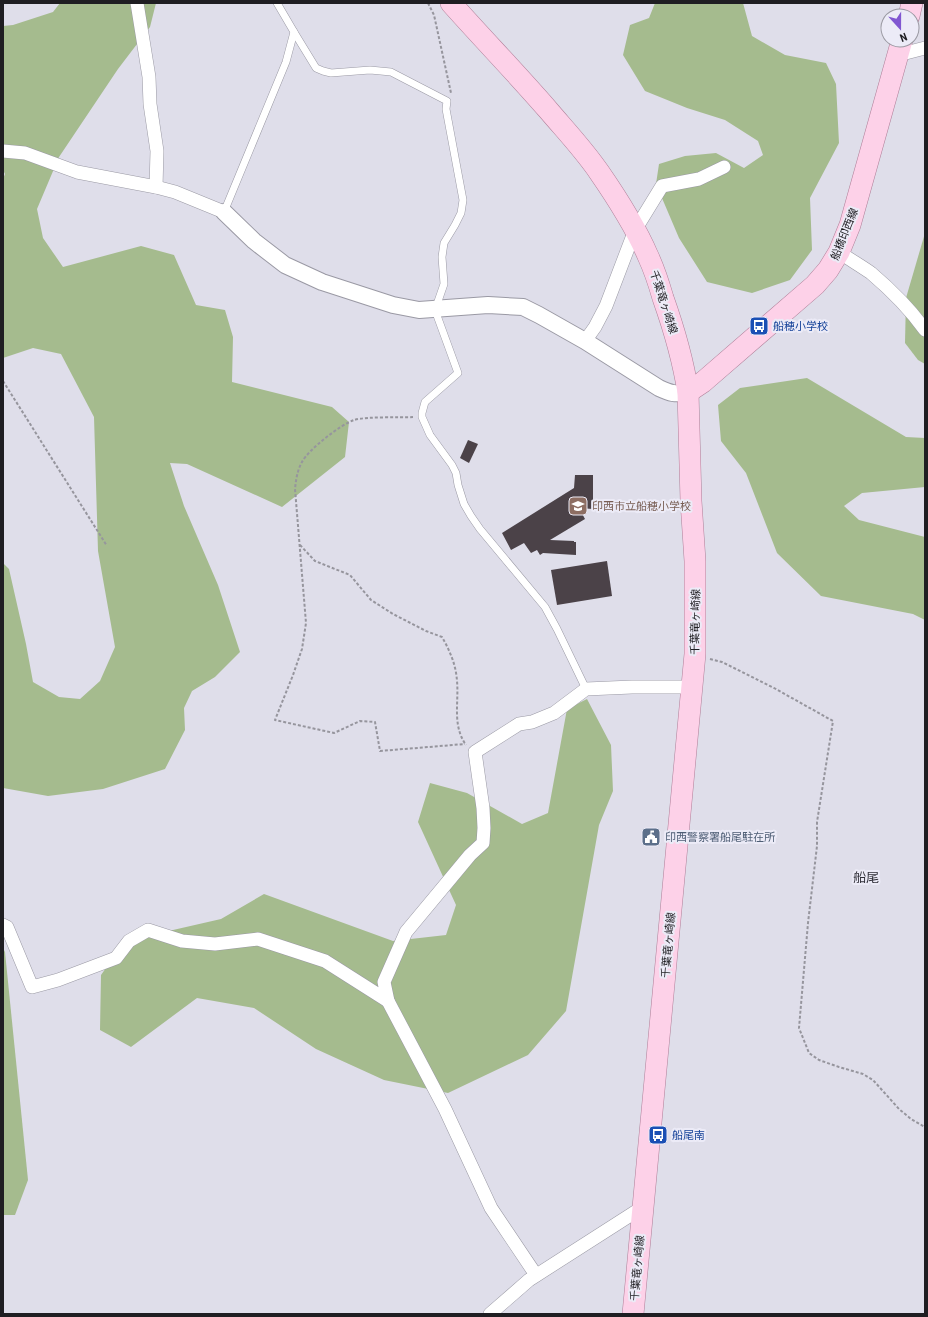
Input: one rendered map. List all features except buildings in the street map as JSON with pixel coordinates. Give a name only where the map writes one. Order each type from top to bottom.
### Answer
[{"type":"main road","name":"千葉竜ヶ崎線","points":[[451,3],[575,141],[598,171],[635,230],[648,256],[667,310],[688,392],[691,501],[695,560],[695,654],[633,1314]]},
{"type":"main road","name":"船橋印西線","points":[[688,392],[695,389],[815,285],[828,270],[839,252],[850,225],[900,48]]},
{"type":"street","points":[[137,3],[149,76],[150,104],[157,151],[156,187]]},
{"type":"street","points":[[3,151],[25,153],[77,172],[175,192],[224,212],[254,242],[285,265],[322,282],[399,306],[419,310],[488,305],[523,307],[539,314],[585,341],[659,388],[672,394],[688,392]]},
{"type":"street","points":[[585,341],[595,327],[606,306],[635,230],[662,186],[699,179],[724,167]]},
{"type":"street","points":[[839,252],[870,273],[897,296],[925,330]]},
{"type":"street","points":[[536,1275],[491,1208],[445,1109],[388,1001],[384,982],[406,932],[482,842],[484,828],[483,808],[470,748],[519,724],[532,722],[554,713],[586,689],[692,687]]},
{"type":"street","points":[[3,924],[8,927],[32,987],[58,980],[116,958],[129,941],[148,930],[182,941],[215,944],[258,939],[325,961],[388,1001]]},
{"type":"street","points":[[490,1314],[536,1275],[643,1207]]},
{"type":"lane","points":[[277,3],[316,68],[331,73],[370,70],[391,72],[447,101],[446,108],[463,200],[461,213],[456,225],[444,243],[442,257],[444,284],[435,310],[458,373],[425,402],[422,417],[430,435],[452,465],[464,504],[471,516],[480,529],[545,607],[586,689]]},
{"type":"lane","points":[[224,212],[286,62],[294,32]]},
{"type":"path","points":[[428,3],[434,15],[452,98],[447,101]]},
{"type":"path","points":[[3,381],[107,546]]},
{"type":"path","points":[[422,417],[355,420],[340,427],[312,450],[302,461],[297,474],[295,489],[306,623],[302,649],[275,720],[334,733],[360,721],[375,722],[380,750],[470,748]]},
{"type":"path","points":[[300,544],[315,561],[350,575],[371,600],[393,614],[426,631],[442,637],[449,649],[454,664],[457,682],[456,717],[459,732],[470,748]]},
{"type":"path","points":[[695,654],[722,662],[774,688],[833,721],[817,822],[817,846],[808,923],[799,1028],[809,1053],[820,1060],[863,1074],[873,1080],[899,1109],[911,1119],[925,1127]]},
{"type":"green space","points":[[60,3],[156,3],[150,27],[118,69],[59,157],[37,209],[43,238],[63,267],[141,246],[174,255],[196,305],[225,310],[233,337],[232,382],[332,407],[349,422],[345,457],[282,507],[187,464],[170,463],[184,506],[218,585],[240,652],[215,677],[192,691],[184,708],[185,730],[165,769],[103,789],[48,796],[3,788],[3,563],[9,569],[33,682],[59,697],[80,699],[100,681],[115,647],[98,551],[94,417],[61,354],[33,348],[3,358],[3,179],[5,174],[3,170],[3,26],[13,25],[53,12]]},
{"type":"green space","points":[[655,3],[743,3],[752,36],[785,55],[826,63],[836,84],[839,143],[810,198],[812,250],[790,280],[752,293],[707,282],[679,238],[656,184],[659,164],[685,156],[716,153],[744,168],[763,155],[758,141],[725,120],[687,108],[645,91],[623,55],[630,25],[649,18]]},
{"type":"green space","points":[[925,233],[925,364],[918,360],[905,343],[906,298]]},
{"type":"green space","points":[[807,378],[906,437],[925,438],[925,487],[862,493],[844,506],[859,520],[925,537],[925,620],[913,614],[821,596],[777,553],[746,473],[721,441],[718,405],[740,388]]},
{"type":"green space","points":[[587,699],[611,745],[613,791],[599,825],[566,1011],[528,1055],[448,1093],[384,1080],[316,1049],[254,1008],[197,998],[131,1047],[100,1030],[101,975],[125,941],[221,919],[264,894],[393,941],[446,935],[456,905],[418,822],[430,783],[467,793],[522,824],[548,813],[567,709]]},
{"type":"green space","points":[[3,948],[5,952],[28,1180],[15,1215],[3,1215]]},
{"type":"place","name":"船穂小学校","points":[[759,326]]},
{"type":"place","name":"印西市立船穂小学校","points":[[578,506]]},
{"type":"place","name":"印西警察署船尾駐在所","points":[[651,837]]},
{"type":"place","name":"船尾南","points":[[658,1135]]},
{"type":"district","name":"船尾","points":[[866,877]]}]
